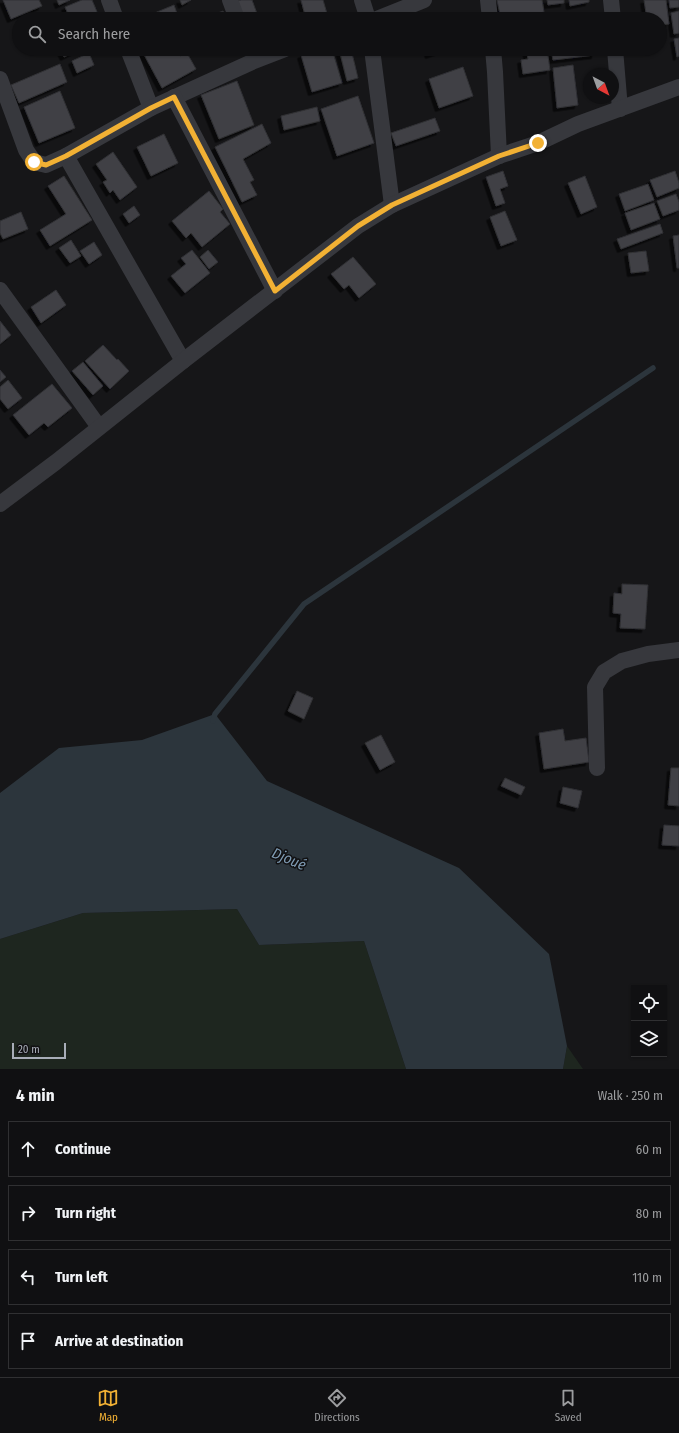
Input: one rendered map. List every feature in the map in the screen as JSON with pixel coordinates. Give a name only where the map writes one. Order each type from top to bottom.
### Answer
[{"type":"street","points":[[109,0],[113,12]]},
{"type":"street","points":[[230,0],[234,12]]},
{"type":"street","points":[[362,0],[366,12]]},
{"type":"street","points":[[394,12],[424,0]]},
{"type":"street","points":[[488,0],[489,12]]},
{"type":"street","points":[[611,0],[612,12]]},
{"type":"street","points":[[131,56],[151,108]]},
{"type":"street","points":[[0,79],[26,150],[34,162],[46,165],[66,156],[151,108],[249,56]]},
{"type":"street","points":[[373,56],[392,205]]},
{"type":"street","points":[[494,56],[496,72],[499,156]]},
{"type":"street","points":[[616,56],[620,109]]},
{"type":"street","points":[[0,504],[358,226],[392,205],[499,156],[538,143],[578,124],[679,87]]},
{"type":"street","points":[[174,97],[275,291]]},
{"type":"street","points":[[66,156],[183,361]]},
{"type":"street","points":[[0,290],[99,427]]},
{"type":"street","points":[[597,768],[595,687],[604,672],[622,661],[648,654],[679,650]]},
{"type":"shaded area","points":[[237,909],[259,945],[364,941],[406,1069],[0,1069],[0,939],[83,913]]},
{"type":"shaded area","points":[[567,1046],[583,1069],[563,1069]]},
{"type":"water","name":"Djoué","points":[[215,714],[267,781],[459,868],[549,954],[567,1046],[563,1069],[406,1069],[364,941],[259,945],[237,909],[83,913],[0,939],[0,793],[59,748],[142,740]]},
{"type":"building","points":[[3,0],[39,0],[42,6],[28,12],[12,12],[11,19]]},
{"type":"building","points":[[57,0],[70,0],[59,5]]},
{"type":"building","points":[[82,0],[92,0],[97,12],[67,12],[65,7]]},
{"type":"building","points":[[180,0],[191,0],[182,5]]},
{"type":"building","points":[[252,0],[256,12],[242,12],[238,1]]},
{"type":"building","points":[[301,0],[323,0],[327,12],[304,12]]},
{"type":"building","points":[[497,0],[542,0],[544,12],[500,12]]},
{"type":"building","points":[[547,0],[564,0],[564,3],[548,5]]},
{"type":"building","points":[[569,0],[589,0],[589,2],[570,6]]},
{"type":"building","points":[[644,0],[666,0],[669,24],[667,24],[667,12],[646,12]]},
{"type":"building","points":[[669,0],[679,0],[679,7],[670,8]]},
{"type":"building","points":[[174,5],[176,12],[157,12]]},
{"type":"building","points":[[679,11],[679,33],[674,34],[671,13]]},
{"type":"building","points":[[679,38],[679,56],[677,57],[674,39]]},
{"type":"building","points":[[83,56],[90,56],[94,65],[77,73],[72,61]]},
{"type":"building","points":[[145,56],[189,56],[196,69],[162,88]]},
{"type":"building","points":[[301,56],[334,56],[342,83],[312,92]]},
{"type":"building","points":[[341,56],[353,56],[358,78],[347,81]]},
{"type":"building","points":[[527,56],[548,56],[550,70],[523,74],[521,60],[528,59]]},
{"type":"building","points":[[552,56],[587,56],[553,60]]},
{"type":"building","points":[[60,64],[67,82],[19,103],[11,85]]},
{"type":"building","points":[[573,65],[578,105],[557,108],[553,68]]},
{"type":"building","points":[[463,67],[473,96],[439,108],[429,79]]},
{"type":"building","points":[[237,81],[254,125],[219,139],[201,95]]},
{"type":"building","points":[[60,91],[75,128],[39,143],[24,107]]},
{"type":"building","points":[[358,96],[374,143],[337,156],[321,109]]},
{"type":"building","points":[[317,107],[320,121],[284,130],[281,116]]},
{"type":"building","points":[[435,118],[440,131],[396,146],[391,133]]},
{"type":"building","points":[[262,124],[271,143],[243,159],[254,180],[250,182],[257,195],[242,202],[215,147]]},
{"type":"building","points":[[164,134],[178,163],[151,176],[137,147]]},
{"type":"building","points":[[113,152],[137,187],[120,200],[113,190],[110,193],[103,182],[107,180],[96,164]]},
{"type":"building","points":[[503,171],[508,186],[500,189],[505,203],[496,206],[486,177]]},
{"type":"building","points":[[675,171],[679,188],[657,197],[650,180]]},
{"type":"building","points":[[64,176],[92,220],[50,246],[40,230],[66,214],[48,186]]},
{"type":"building","points":[[585,176],[597,207],[581,214],[568,183]]},
{"type":"building","points":[[648,184],[654,200],[625,211],[619,194]]},
{"type":"building","points":[[209,191],[223,209],[220,212],[230,224],[202,247],[191,233],[186,238],[172,221]]},
{"type":"building","points":[[676,194],[679,202],[679,210],[663,216],[657,201]]},
{"type":"building","points":[[654,203],[660,219],[631,230],[625,213]]},
{"type":"building","points":[[134,206],[140,215],[129,223],[123,214]]},
{"type":"building","points":[[505,211],[517,240],[501,246],[490,217]]},
{"type":"building","points":[[21,212],[28,229],[3,239],[0,233],[0,221]]},
{"type":"building","points":[[660,224],[663,233],[621,249],[617,239]]},
{"type":"building","points":[[679,235],[679,268],[677,268],[673,236]]},
{"type":"building","points":[[71,240],[81,256],[70,263],[59,248]]},
{"type":"building","points":[[94,242],[102,255],[89,264],[80,251]]},
{"type":"building","points":[[192,250],[210,273],[185,293],[171,276],[186,264],[181,258]]},
{"type":"building","points":[[208,250],[218,262],[209,269],[200,257]]},
{"type":"building","points":[[646,251],[649,271],[631,273],[628,253]]},
{"type":"building","points":[[353,257],[376,284],[359,298],[349,285],[344,289],[331,274]]},
{"type":"building","points":[[56,290],[66,305],[41,323],[31,307]]},
{"type":"building","points":[[0,321],[11,335],[0,344]]},
{"type":"building","points":[[103,345],[129,371],[110,389],[85,361]]},
{"type":"building","points":[[83,362],[103,386],[93,395],[72,371]]},
{"type":"building","points":[[0,370],[6,377],[0,382]]},
{"type":"building","points":[[8,380],[22,398],[8,409],[0,399],[0,387]]},
{"type":"building","points":[[52,384],[72,408],[48,427],[44,423],[29,435],[13,415]]},
{"type":"building","points":[[622,584],[648,585],[645,629],[620,628],[621,614],[613,613],[614,593],[622,594]]},
{"type":"building","points":[[297,691],[313,698],[304,719],[288,711]]},
{"type":"building","points":[[563,729],[565,741],[586,738],[589,762],[544,769],[539,733]]},
{"type":"building","points":[[381,735],[395,762],[380,770],[365,743]]},
{"type":"building","points":[[671,768],[679,768],[679,806],[668,805]]},
{"type":"building","points":[[505,778],[525,787],[521,795],[501,786]]},
{"type":"building","points":[[563,787],[582,791],[578,808],[560,803]]},
{"type":"building","points":[[664,825],[679,826],[679,846],[662,845]]},
{"type":"waterway","points":[[213,721],[215,714],[304,604],[653,368]]},
{"type":"route","points":[[34,162],[46,165],[66,156],[151,108],[174,97],[275,291],[358,226],[392,205],[499,156],[538,143]]}]
